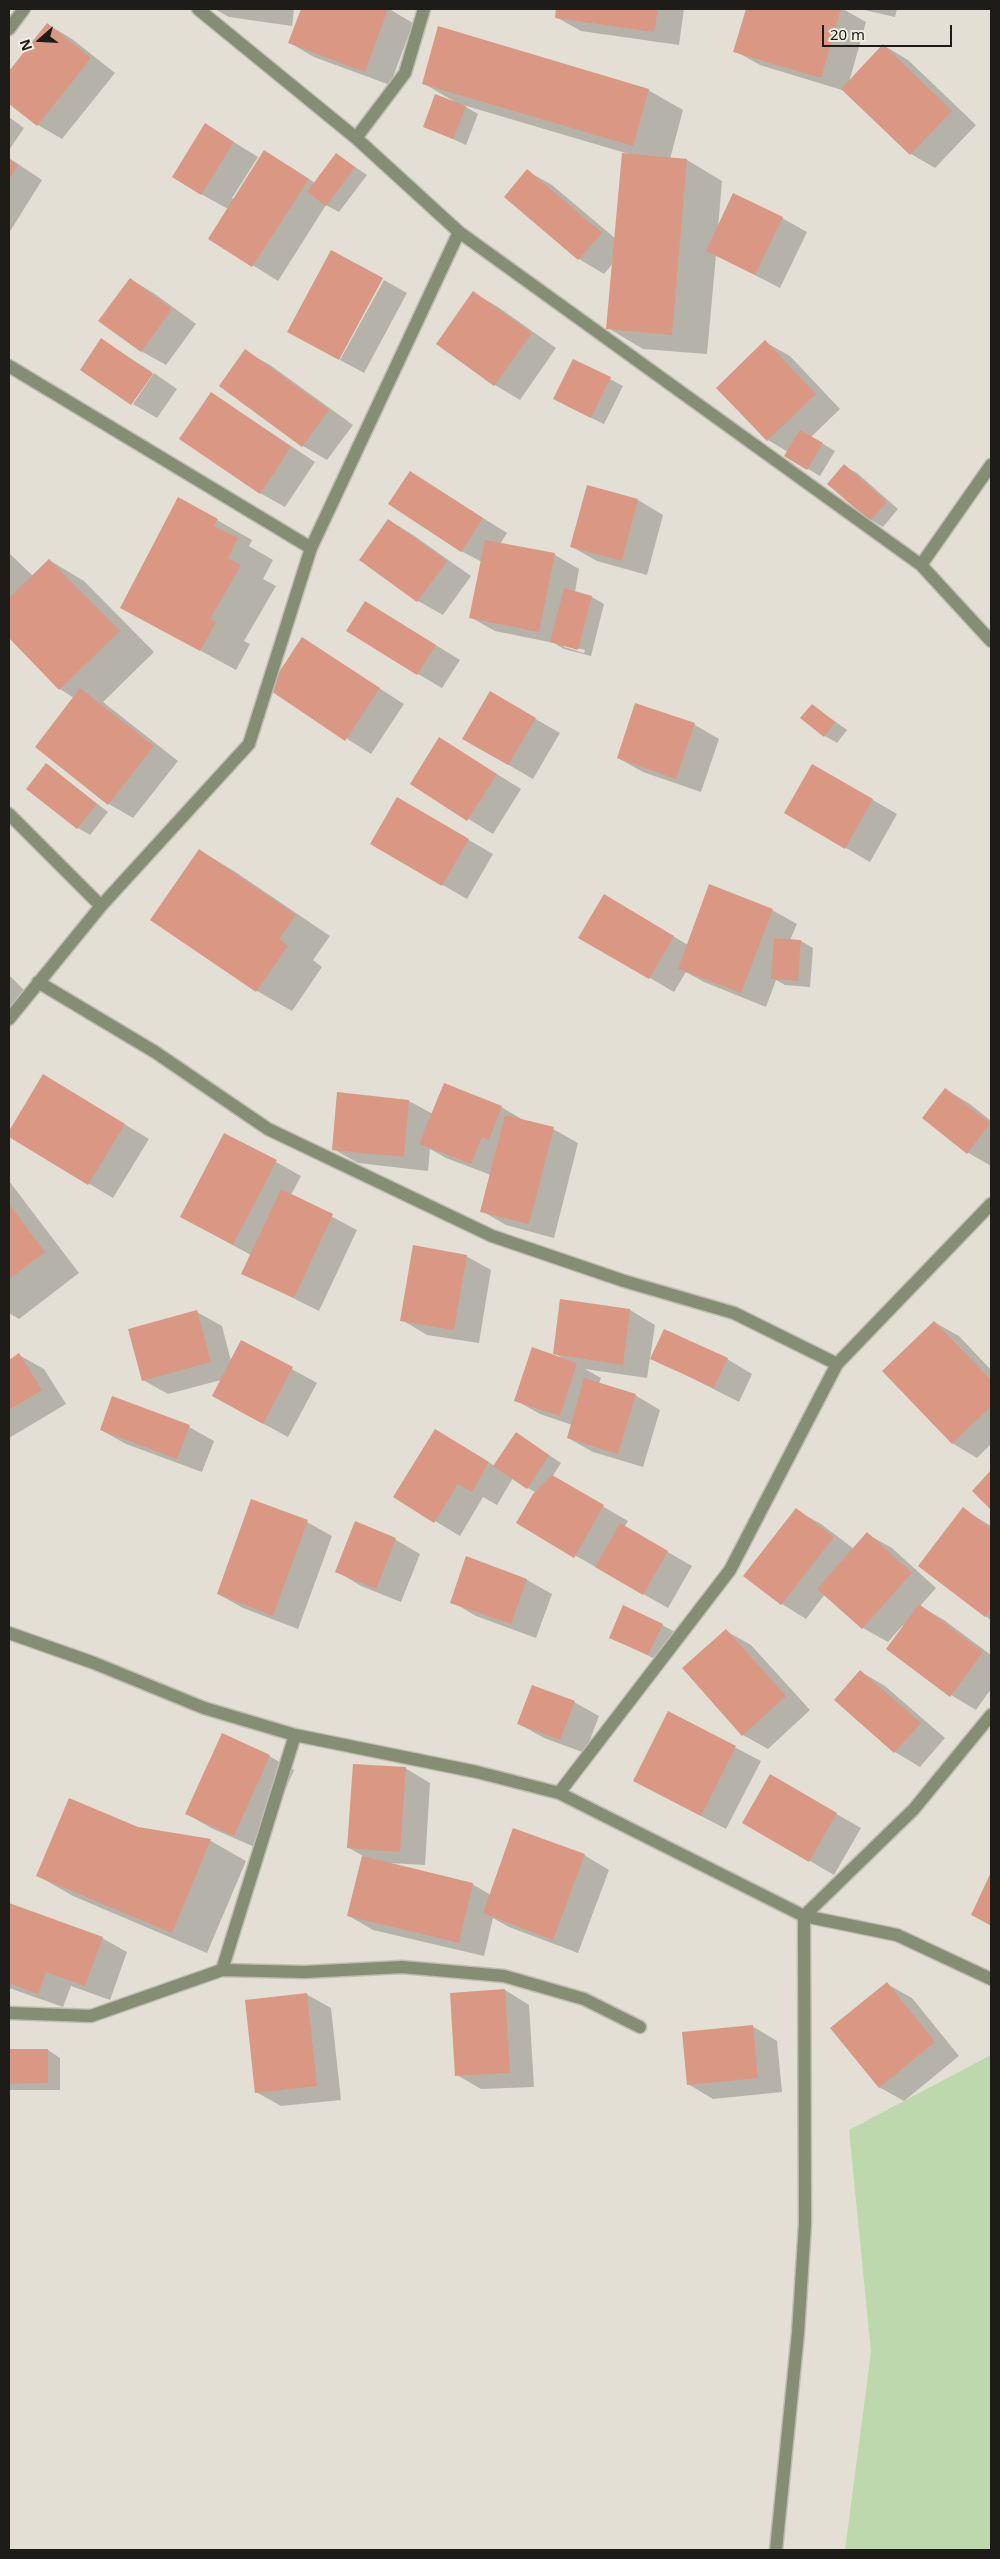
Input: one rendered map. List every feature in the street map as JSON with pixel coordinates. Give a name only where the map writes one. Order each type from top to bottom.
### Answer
[{"type":"street","points":[[9,29],[24,9]]},
{"type":"street","points":[[198,9],[356,138],[460,232],[921,564],[991,642]]},
{"type":"street","points":[[356,138],[405,74],[424,9]]},
{"type":"street","points":[[9,1019],[101,906],[249,744],[311,548],[460,232]]},
{"type":"street","points":[[9,366],[311,548]]},
{"type":"street","points":[[921,564],[991,465]]},
{"type":"street","points":[[9,814],[101,906]]},
{"type":"street","points":[[38,982],[155,1052],[268,1129],[492,1236],[624,1281],[734,1314],[836,1364]]},
{"type":"street","points":[[559,1793],[730,1570],[836,1364],[991,1204]]},
{"type":"street","points":[[9,1632],[94,1663],[204,1708],[295,1735],[477,1772],[559,1793],[804,1916],[897,1935],[991,1978]]},
{"type":"street","points":[[776,2550],[798,2334],[805,2224],[804,1916],[914,1809],[991,1715]]},
{"type":"street","points":[[222,1970],[295,1735]]},
{"type":"street","points":[[9,2013],[91,2016],[222,1970],[304,1972],[402,1966],[504,1976],[584,1999],[640,2026]]},
{"type":"green space","points":[[991,2055],[991,2550],[845,2550],[871,2352],[849,2130]]},
{"type":"building","points":[[301,9],[388,9],[365,72],[288,43]]},
{"type":"building","points":[[556,9],[658,9],[654,32],[555,18]]},
{"type":"building","points":[[746,9],[841,9],[821,78],[733,52]]},
{"type":"building","points":[[47,23],[91,58],[37,126],[9,104],[9,71]]},
{"type":"building","points":[[438,26],[649,89],[633,146],[422,84]]},
{"type":"building","points":[[883,44],[952,111],[910,155],[841,89]]},
{"type":"building","points":[[435,94],[466,106],[453,139],[423,127]]},
{"type":"building","points":[[205,123],[234,142],[201,195],[172,177]]},
{"type":"building","points":[[264,150],[309,179],[252,267],[208,239]]},
{"type":"building","points":[[336,153],[355,167],[326,206],[307,192]]},
{"type":"building","points":[[622,153],[687,159],[672,335],[606,329]]},
{"type":"building","points":[[9,159],[18,165],[9,180]]},
{"type":"building","points":[[527,169],[602,233],[578,260],[504,197]]},
{"type":"building","points":[[733,193],[783,217],[755,275],[706,251]]},
{"type":"building","points":[[331,250],[383,278],[339,360],[287,332]]},
{"type":"building","points":[[130,278],[172,309],[141,352],[98,321]]},
{"type":"building","points":[[473,291],[532,333],[494,386],[436,344]]},
{"type":"building","points":[[101,338],[153,374],[131,405],[80,370]]},
{"type":"building","points":[[765,340],[816,394],[767,441],[716,388]]},
{"type":"building","points":[[245,349],[329,410],[302,447],[219,386]]},
{"type":"building","points":[[573,359],[611,377],[591,418],[553,399]]},
{"type":"building","points":[[211,392],[291,447],[260,494],[179,439]]},
{"type":"building","points":[[800,430],[823,443],[807,470],[784,456]]},
{"type":"building","points":[[844,464],[887,502],[870,521],[827,484]]},
{"type":"building","points":[[410,471],[483,518],[461,552],[388,504]]},
{"type":"building","points":[[587,485],[638,499],[622,561],[570,547]]},
{"type":"building","points":[[178,497],[218,519],[214,526],[238,538],[228,558],[241,565],[210,619],[216,622],[200,651],[120,608]]},
{"type":"building","points":[[388,519],[447,561],[417,602],[359,560]]},
{"type":"building","points":[[485,540],[555,553],[539,632],[469,618]]},
{"type":"building","points":[[49,559],[120,631],[59,690],[9,638],[9,598]]},
{"type":"building","points":[[564,588],[592,596],[578,650],[550,642]]},
{"type":"building","points":[[365,601],[436,645],[417,675],[346,631]]},
{"type":"building","points":[[302,637],[380,688],[345,741],[268,689]]},
{"type":"building","points":[[80,688],[154,746],[108,805],[35,747]]},
{"type":"building","points":[[490,691],[536,718],[508,765],[462,739]]},
{"type":"building","points":[[635,703],[695,723],[676,779],[617,758]]},
{"type":"building","points":[[812,704],[835,722],[824,737],[800,718]]},
{"type":"building","points":[[439,737],[497,774],[467,821],[410,784]]},
{"type":"building","points":[[46,763],[97,804],[77,829],[26,789]]},
{"type":"building","points":[[812,764],[873,799],[845,849],[784,813]]},
{"type":"building","points":[[397,797],[469,839],[442,886],[370,844]]},
{"type":"building","points":[[199,849],[296,915],[279,939],[288,946],[256,992],[150,920]]},
{"type":"building","points":[[709,884],[773,909],[741,993],[678,969]]},
{"type":"building","points":[[604,894],[674,936],[649,979],[578,938]]},
{"type":"building","points":[[774,938],[801,940],[798,981],[771,979]]},
{"type":"building","points":[[43,1074],[125,1124],[88,1185],[9,1137],[9,1131]]},
{"type":"building","points":[[444,1083],[502,1106],[489,1140],[482,1137],[471,1164],[419,1144]]},
{"type":"building","points":[[945,1088],[990,1123],[967,1154],[922,1118]]},
{"type":"building","points":[[337,1092],[409,1100],[404,1157],[332,1150]]},
{"type":"building","points":[[505,1115],[554,1127],[529,1224],[480,1212]]},
{"type":"building","points":[[224,1133],[277,1160],[233,1245],[180,1217]]},
{"type":"building","points":[[281,1189],[333,1214],[294,1298],[241,1274]]},
{"type":"building","points":[[9,1204],[45,1252],[9,1279]]},
{"type":"building","points":[[413,1245],[467,1255],[454,1330],[400,1321]]},
{"type":"building","points":[[560,1299],[630,1309],[623,1365],[553,1354]]},
{"type":"building","points":[[197,1310],[211,1362],[142,1381],[128,1329]]},
{"type":"building","points":[[934,1321],[991,1380],[991,1406],[952,1444],[882,1371]]},
{"type":"building","points":[[664,1329],[728,1358],[714,1388],[650,1359]]},
{"type":"building","points":[[241,1340],[293,1367],[263,1424],[212,1396]]},
{"type":"building","points":[[532,1347],[577,1363],[560,1416],[514,1401]]},
{"type":"building","points":[[19,1353],[42,1390],[9,1410],[9,1360]]},
{"type":"building","points":[[584,1378],[636,1394],[618,1454],[567,1438]]},
{"type":"building","points":[[112,1396],[190,1425],[177,1459],[100,1430]]},
{"type":"building","points":[[435,1429],[489,1462],[472,1492],[458,1484],[434,1523],[393,1497]]},
{"type":"building","points":[[516,1432],[549,1455],[527,1489],[493,1466]]},
{"type":"building","points":[[991,1470],[991,1510],[972,1491]]},
{"type":"building","points":[[552,1475],[604,1505],[574,1558],[516,1523],[533,1494]]},
{"type":"building","points":[[251,1499],[308,1520],[273,1616],[217,1594]]},
{"type":"building","points":[[963,1507],[991,1529],[991,1608],[985,1617],[918,1566]]},
{"type":"building","points":[[796,1508],[834,1537],[781,1605],[743,1576]]},
{"type":"building","points":[[355,1521],[396,1538],[376,1589],[335,1572]]},
{"type":"building","points":[[620,1523],[668,1551],[643,1595],[595,1567]]},
{"type":"building","points":[[867,1532],[912,1573],[862,1629],[817,1589]]},
{"type":"building","points":[[466,1556],[527,1579],[511,1624],[450,1603]]},
{"type":"building","points":[[919,1604],[983,1652],[950,1697],[886,1649]]},
{"type":"building","points":[[623,1605],[663,1624],[648,1655],[609,1638]]},
{"type":"building","points":[[726,1629],[786,1696],[742,1736],[682,1668]]},
{"type":"building","points":[[860,1670],[921,1723],[894,1753],[834,1700]]},
{"type":"building","points":[[532,1685],[575,1701],[560,1740],[517,1724]]},
{"type":"building","points":[[668,1711],[736,1746],[701,1816],[633,1781]]},
{"type":"building","points":[[222,1733],[270,1755],[234,1836],[185,1814]]},
{"type":"building","points":[[353,1764],[406,1767],[400,1852],[347,1848]]},
{"type":"building","points":[[770,1774],[837,1813],[809,1862],[742,1823]]},
{"type":"building","points":[[69,1798],[138,1827],[211,1839],[172,1933],[36,1876]]},
{"type":"building","points":[[513,1828],[585,1854],[553,1940],[483,1913]]},
{"type":"building","points":[[362,1856],[473,1883],[459,1943],[347,1916]]},
{"type":"building","points":[[991,1872],[991,1925],[971,1915]]},
{"type":"building","points":[[9,1903],[103,1937],[85,1986],[46,1972],[38,1994],[9,1983]]},
{"type":"building","points":[[887,1982],[935,2042],[879,2088],[830,2028]]},
{"type":"building","points":[[505,1989],[510,2073],[455,2076],[450,1993]]},
{"type":"building","points":[[307,1993],[317,2086],[255,2093],[245,2000]]},
{"type":"building","points":[[753,2025],[758,2078],[687,2085],[682,2032]]},
{"type":"building","points":[[9,2049],[48,2049],[48,2083],[9,2084]]}]
